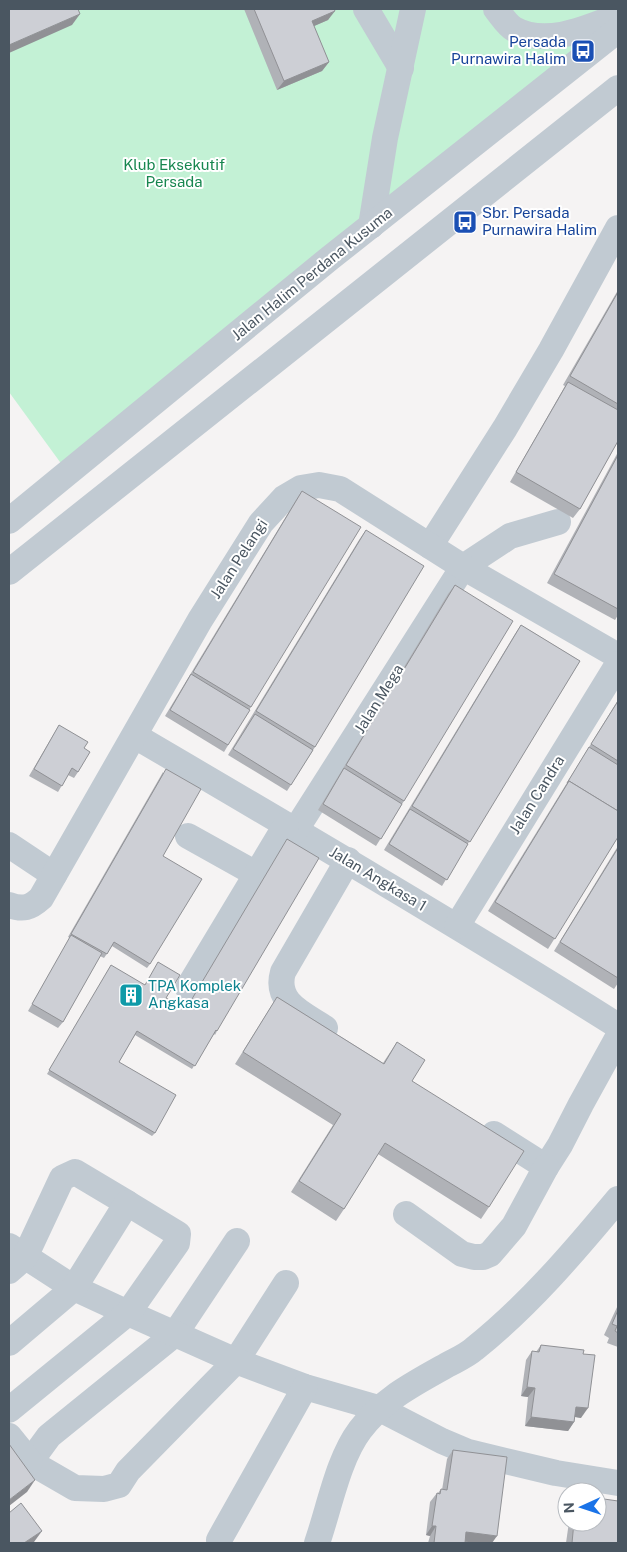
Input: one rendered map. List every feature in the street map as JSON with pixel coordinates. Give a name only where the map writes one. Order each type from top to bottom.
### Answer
[{"type":"street","points":[[366,9],[398,79]]},
{"type":"street","points":[[371,226],[385,138],[413,9]]},
{"type":"street","points":[[504,19],[528,35],[546,37],[585,28],[618,16]]},
{"type":"street","name":"Jalan Halim Perdana Kusuma","points":[[9,521],[371,226],[618,30]]},
{"type":"street","points":[[9,572],[618,88]]},
{"type":"street","points":[[430,546],[514,413],[618,228]]},
{"type":"street","name":"Jalan Pelangi","points":[[9,905],[18,908],[28,908],[41,898],[200,620],[256,531],[269,512],[284,498],[301,488],[319,485],[340,489],[463,567],[618,656]]},
{"type":"street","points":[[463,567],[510,536],[558,522]]},
{"type":"street","name":"Jalan Mega","points":[[188,988],[256,874],[291,828],[463,567]]},
{"type":"street","name":"Jalan Candra","points":[[457,926],[618,664]]},
{"type":"street","name":"Jalan Angkasa 1","points":[[135,736],[348,860],[618,1026]]},
{"type":"street","points":[[188,836],[256,874]]},
{"type":"street","points":[[9,846],[54,875]]},
{"type":"street","points":[[348,860],[283,972],[281,988],[285,998],[291,1005],[349,1043]]},
{"type":"street","points":[[406,1214],[462,1254],[474,1258],[490,1254],[514,1226],[618,1036]]},
{"type":"street","points":[[478,1124],[546,1167]]},
{"type":"street","points":[[9,1410],[128,1313],[177,1243],[178,1234],[75,1172],[62,1178],[14,1258],[74,1288],[128,1313],[236,1361],[306,1387],[378,1408],[442,1441],[468,1452],[556,1474],[618,1483]]},
{"type":"street","points":[[317,1543],[343,1461],[358,1432],[378,1408],[395,1395],[472,1351],[522,1307],[572,1254],[618,1199]]},
{"type":"street","points":[[9,1343],[74,1288],[127,1203]]},
{"type":"street","points":[[30,1462],[49,1436],[175,1334],[237,1241]]},
{"type":"street","points":[[9,1436],[30,1462],[75,1488],[104,1489],[119,1485],[128,1471],[236,1361],[286,1283]]},
{"type":"street","points":[[219,1540],[306,1387]]},
{"type":"green space","name":"Klub Eksekutif Persada","points":[[9,9],[618,9],[618,31],[68,473],[9,392]]},
{"type":"building","points":[[9,9],[78,9],[80,14],[9,45]]},
{"type":"building","points":[[254,9],[334,9],[335,11],[312,21],[329,62],[284,81]]},
{"type":"building","points":[[618,292],[618,404],[570,376]]},
{"type":"building","points":[[568,382],[618,410],[618,441],[580,509],[516,472]]},
{"type":"building","points":[[618,455],[618,609],[554,574]]},
{"type":"building","points":[[302,491],[361,527],[251,707],[193,672]]},
{"type":"building","points":[[366,530],[424,566],[315,747],[256,711]]},
{"type":"building","points":[[455,585],[513,621],[404,801],[346,765]]},
{"type":"building","points":[[521,625],[580,661],[470,842],[412,806]]},
{"type":"building","points":[[191,674],[250,710],[228,745],[170,710]]},
{"type":"building","points":[[618,701],[618,761],[591,744]]},
{"type":"building","points":[[255,714],[313,750],[291,785],[233,749]]},
{"type":"building","points":[[59,725],[88,742],[84,748],[90,752],[78,772],[72,768],[62,786],[34,769]]},
{"type":"building","points":[[589,747],[618,765],[618,811],[569,781],[567,783]]},
{"type":"building","points":[[344,768],[402,804],[381,839],[323,804]]},
{"type":"building","name":"TPA Komplek Angkasa","points":[[166,769],[201,789],[163,856],[202,879],[150,964],[114,942],[107,954],[71,934]]},
{"type":"building","points":[[569,781],[618,811],[618,837],[555,939],[495,902]]},
{"type":"building","points":[[410,809],[468,844],[447,880],[389,844]]},
{"type":"building","name":"TPA Komplek Angkasa","points":[[287,839],[319,858],[195,1066],[137,1031],[119,1062],[176,1095],[155,1133],[49,1070],[111,965],[145,985],[158,962],[180,975],[166,998],[186,1009]]},
{"type":"building","points":[[618,848],[618,978],[560,942]]},
{"type":"building","points":[[71,935],[102,953],[63,1022],[32,1004]]},
{"type":"building","points":[[277,997],[384,1064],[397,1042],[425,1060],[412,1081],[524,1151],[489,1207],[385,1143],[344,1209],[299,1181],[341,1114],[243,1052]]},
{"type":"building","points":[[618,1310],[618,1333],[615,1331],[617,1326],[612,1324]]},
{"type":"building","points":[[541,1345],[584,1350],[583,1354],[595,1355],[588,1408],[576,1407],[574,1422],[531,1417],[535,1388],[527,1387],[532,1351],[539,1352]]},
{"type":"building","points":[[9,1444],[35,1480],[9,1500]]},
{"type":"building","points":[[453,1450],[507,1457],[497,1536],[466,1532],[465,1543],[434,1543],[436,1526],[432,1526],[437,1493],[440,1494],[441,1489],[447,1490]]},
{"type":"building","points":[[607,1499],[618,1501],[618,1543],[572,1543],[573,1532],[607,1532]]},
{"type":"building","points":[[21,1503],[42,1531],[24,1543],[9,1543],[9,1513]]},
{"type":"place","name":"Persada Purnawira Halim","points":[[583,51]]},
{"type":"place","name":"Sbr. Persada Purnawira Halim","points":[[465,222]]},
{"type":"place","name":"TPA Komplek Angkasa","points":[[131,995]]}]
